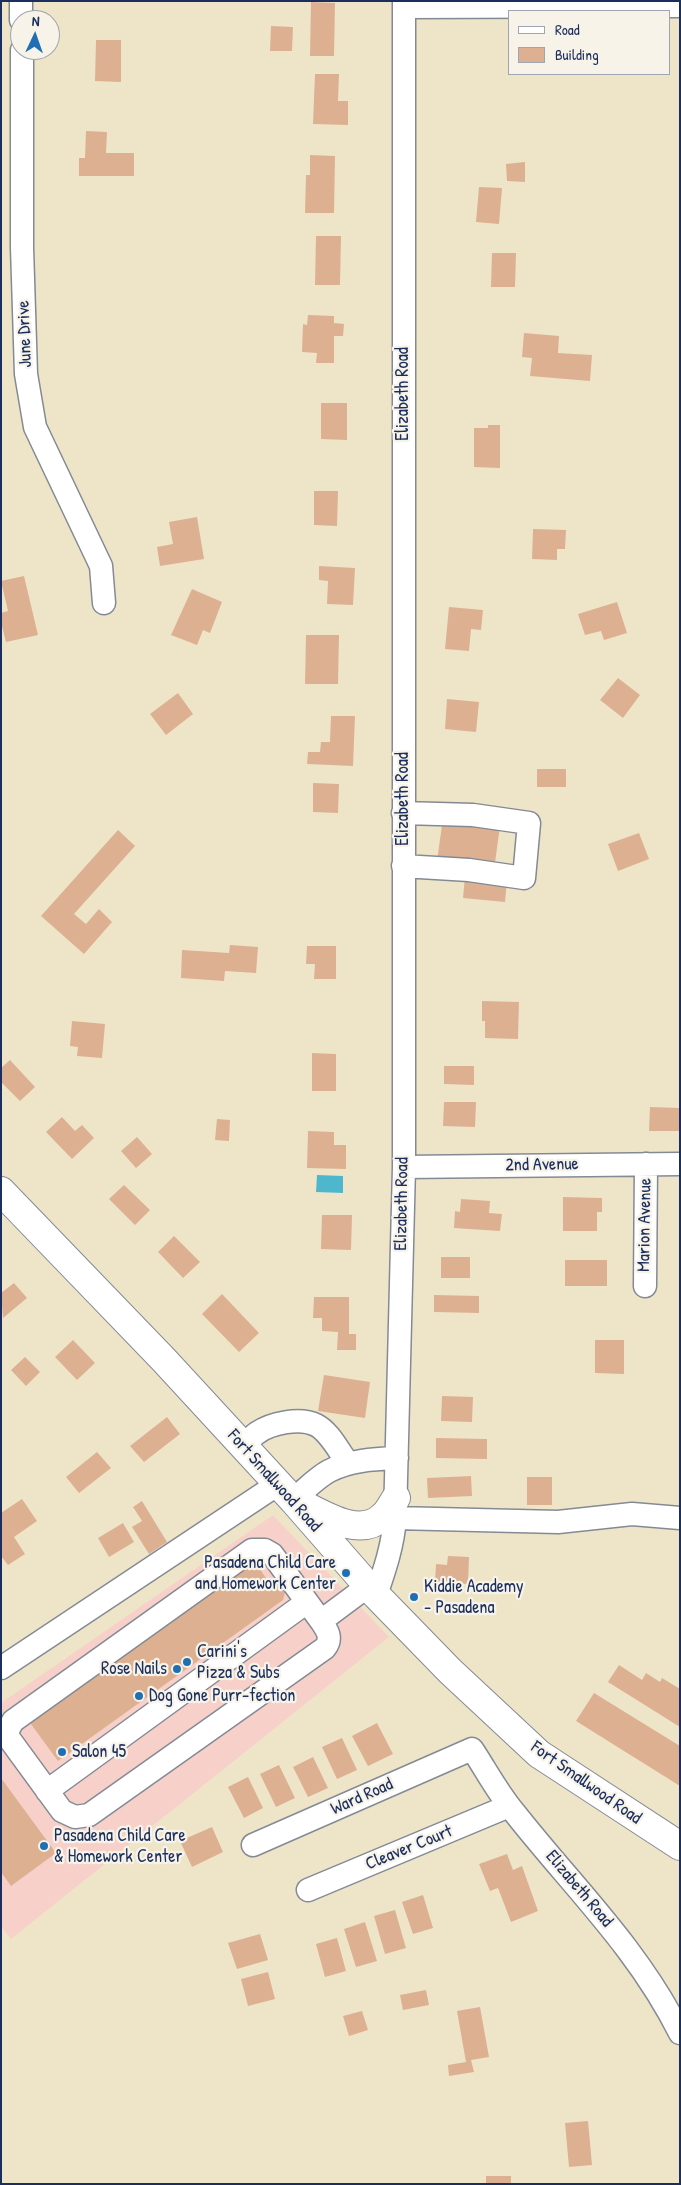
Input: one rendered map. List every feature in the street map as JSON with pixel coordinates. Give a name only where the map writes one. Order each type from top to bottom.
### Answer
[{"type":"main road","name":"Fort Smallwood Road","points":[[1,1191],[244,1447],[372,1590],[450,1671],[540,1754],[680,1846]]},
{"type":"main road","points":[[285,1492],[344,1523],[365,1526],[382,1518],[395,1508]]},
{"type":"street","points":[[404,4],[680,6]]},
{"type":"street","name":"Elizabeth Road","points":[[372,1590],[388,1558],[394,1535],[404,1167],[404,4]]},
{"type":"street","name":"June Drive","points":[[22,60],[22,247],[26,374],[35,427],[101,566],[104,603]]},
{"type":"street","points":[[403,814],[473,815],[529,823],[524,878],[470,870],[403,866]]},
{"type":"street","name":"Marion Avenue","points":[[645,1286],[646,1164]]},
{"type":"street","name":"2nd Avenue","points":[[404,1167],[680,1164]]},
{"type":"street","points":[[244,1447],[257,1433],[276,1424],[299,1422],[316,1425],[325,1432],[348,1464]]},
{"type":"street","points":[[1,1668],[285,1492],[328,1471],[348,1464],[368,1459],[397,1458]]},
{"type":"street","points":[[395,1508],[558,1522],[632,1514],[680,1518]]},
{"type":"street","points":[[260,1549],[272,1554],[307,1602],[329,1634],[329,1643],[326,1648],[89,1814],[75,1817],[66,1814],[8,1737],[8,1730],[13,1722],[252,1550],[260,1549]]},
{"type":"street","points":[[321,1621],[372,1590]]},
{"type":"street","points":[[47,1791],[307,1602]]},
{"type":"street","name":"Elizabeth Road","points":[[472,1749],[509,1806],[608,1922],[665,2003],[680,2033]]},
{"type":"street","name":"Ward Road","points":[[253,1845],[472,1749]]},
{"type":"street","name":"Cleaver Court","points":[[308,1890],[509,1806]]},
{"type":"shaded area","points":[[273,1515],[389,1637],[11,1939],[1,1926],[1,1703]]},
{"type":"water","points":[[317,1175],[343,1176],[343,1193],[316,1192]]},
{"type":"building","points":[[311,2],[335,3],[334,56],[310,56]]},
{"type":"building","points":[[271,26],[293,27],[292,51],[270,51]]},
{"type":"building","points":[[96,40],[121,40],[121,82],[95,81]]},
{"type":"building","points":[[315,74],[339,74],[338,101],[348,101],[348,125],[313,124]]},
{"type":"building","points":[[86,131],[107,132],[106,153],[134,153],[134,176],[79,176],[79,158],[85,158]]},
{"type":"building","points":[[310,155],[335,156],[334,213],[305,213],[306,175],[310,175]]},
{"type":"building","points":[[525,162],[525,182],[507,181],[506,164]]},
{"type":"building","points":[[479,187],[502,188],[499,224],[476,222]]},
{"type":"building","points":[[316,236],[341,236],[340,285],[315,285]]},
{"type":"building","points":[[492,253],[516,253],[515,287],[491,287]]},
{"type":"building","points":[[308,315],[334,316],[334,323],[344,324],[343,336],[334,336],[334,363],[316,363],[317,353],[302,352],[303,324],[307,325]]},
{"type":"building","points":[[524,333],[559,336],[558,353],[592,355],[590,381],[530,376],[532,358],[522,357]]},
{"type":"building","points":[[321,403],[347,403],[347,440],[321,439]]},
{"type":"building","points":[[488,425],[500,425],[500,468],[474,467],[474,428],[488,428]]},
{"type":"building","points":[[314,491],[338,491],[337,526],[314,525]]},
{"type":"building","points":[[197,517],[204,559],[160,566],[157,547],[173,544],[169,522]]},
{"type":"building","points":[[533,529],[566,530],[565,549],[557,549],[557,560],[532,559]]},
{"type":"building","points":[[319,566],[355,568],[353,605],[327,604],[328,581],[319,580]]},
{"type":"building","points":[[24,576],[38,635],[6,642],[1,622],[1,613],[8,611],[1,581]]},
{"type":"building","points":[[192,589],[222,602],[210,633],[203,630],[197,645],[171,635]]},
{"type":"building","points":[[617,602],[627,633],[604,640],[601,631],[585,635],[578,614]]},
{"type":"building","points":[[449,607],[483,610],[481,630],[471,629],[469,651],[445,649]]},
{"type":"building","points":[[306,635],[339,635],[338,684],[305,684]]},
{"type":"building","points":[[618,678],[640,695],[623,718],[600,700]]},
{"type":"building","points":[[178,693],[193,714],[166,735],[150,714]]},
{"type":"building","points":[[447,699],[479,702],[476,732],[445,729]]},
{"type":"building","points":[[331,716],[355,716],[353,766],[307,764],[308,752],[320,752],[321,742],[330,742]]},
{"type":"building","points":[[537,769],[566,769],[566,787],[537,787]]},
{"type":"building","points":[[313,783],[339,784],[338,813],[313,812]]},
{"type":"building","points":[[443,818],[500,826],[494,870],[437,861]]},
{"type":"building","points":[[118,830],[135,846],[74,914],[86,924],[99,909],[112,922],[84,954],[41,916]]},
{"type":"building","points":[[639,833],[649,859],[618,871],[608,844]]},
{"type":"building","points":[[465,877],[507,881],[505,902],[463,898]]},
{"type":"building","points":[[230,945],[258,947],[256,973],[225,971],[224,981],[181,978],[182,950],[229,953]]},
{"type":"building","points":[[307,946],[336,946],[336,979],[314,979],[315,964],[306,964]]},
{"type":"building","points":[[482,1001],[519,1002],[518,1039],[485,1038],[485,1021],[482,1021]]},
{"type":"building","points":[[72,1021],[105,1024],[102,1058],[77,1056],[78,1047],[70,1046]]},
{"type":"building","points":[[312,1053],[336,1054],[336,1091],[312,1091]]},
{"type":"building","points":[[10,1060],[35,1087],[20,1101],[1,1082],[1,1068]]},
{"type":"building","points":[[444,1066],[474,1066],[474,1085],[444,1084]]},
{"type":"building","points":[[444,1102],[476,1102],[475,1127],[443,1126]]},
{"type":"building","points":[[650,1107],[680,1108],[680,1131],[649,1131]]},
{"type":"building","points":[[62,1117],[75,1131],[82,1125],[94,1138],[72,1159],[46,1132]]},
{"type":"building","points":[[217,1119],[230,1120],[229,1141],[215,1140]]},
{"type":"building","points":[[308,1131],[334,1132],[334,1145],[346,1145],[346,1169],[307,1168]]},
{"type":"building","points":[[137,1137],[152,1154],[136,1168],[121,1151]]},
{"type":"building","points":[[124,1185],[150,1210],[135,1225],[109,1199]]},
{"type":"building","points":[[563,1197],[602,1198],[602,1212],[597,1212],[597,1231],[563,1231]]},
{"type":"building","points":[[461,1199],[490,1201],[489,1213],[502,1214],[500,1231],[454,1228],[455,1211],[460,1212]]},
{"type":"building","points":[[322,1215],[352,1215],[351,1250],[321,1249]]},
{"type":"building","points":[[174,1236],[200,1262],[183,1278],[158,1252]]},
{"type":"building","points":[[441,1257],[470,1257],[470,1278],[441,1278]]},
{"type":"building","points":[[565,1260],[607,1260],[607,1286],[565,1286]]},
{"type":"building","points":[[14,1283],[27,1298],[3,1318],[1,1293]]},
{"type":"building","points":[[222,1294],[259,1333],[239,1352],[202,1314]]},
{"type":"building","points":[[434,1295],[479,1296],[479,1313],[434,1312]]},
{"type":"building","points":[[314,1297],[349,1297],[349,1334],[356,1334],[356,1350],[337,1350],[338,1332],[322,1331],[322,1318],[313,1318]]},
{"type":"building","points":[[73,1340],[95,1363],[77,1380],[55,1357]]},
{"type":"building","points":[[595,1340],[624,1340],[624,1374],[595,1373]]},
{"type":"building","points":[[25,1357],[40,1372],[26,1386],[11,1370]]},
{"type":"building","points":[[324,1375],[370,1382],[365,1418],[318,1411]]},
{"type":"building","points":[[442,1396],[473,1397],[472,1422],[441,1421]]},
{"type":"building","points":[[167,1417],[180,1434],[144,1462],[130,1446]]},
{"type":"building","points":[[436,1438],[487,1439],[487,1459],[436,1458]]},
{"type":"building","points":[[97,1452],[111,1468],[79,1493],[66,1477]]},
{"type":"building","points":[[471,1476],[472,1496],[428,1498],[427,1478]]},
{"type":"building","points":[[527,1477],[552,1477],[552,1505],[527,1505]]},
{"type":"building","points":[[22,1499],[37,1521],[14,1537],[25,1554],[8,1565],[1,1556],[1,1513]]},
{"type":"building","points":[[142,1501],[167,1542],[149,1554],[132,1527],[142,1521],[133,1507]]},
{"type":"building","points":[[123,1523],[134,1542],[109,1557],[98,1538]]},
{"type":"building","points":[[448,1556],[469,1557],[468,1584],[435,1582],[436,1564],[447,1565]]},
{"type":"building","points":[[253,1559],[270,1584],[278,1583],[285,1592],[283,1600],[58,1761],[28,1720]]},
{"type":"building","points":[[619,1665],[642,1680],[646,1673],[660,1682],[662,1678],[680,1689],[680,1727],[608,1682]]},
{"type":"building","points":[[594,1693],[680,1746],[680,1786],[576,1721]]},
{"type":"building","points":[[377,1723],[393,1754],[368,1766],[352,1736]]},
{"type":"building","points":[[342,1738],[357,1770],[337,1779],[322,1747]]},
{"type":"building","points":[[313,1757],[328,1788],[308,1797],[293,1767]]},
{"type":"building","points":[[279,1765],[295,1798],[276,1807],[260,1774]]},
{"type":"building","points":[[248,1777],[263,1808],[244,1818],[228,1787]]},
{"type":"building","points":[[1,1778],[56,1853],[11,1886],[1,1872]]},
{"type":"building","points":[[212,1827],[223,1852],[192,1867],[180,1841]]},
{"type":"building","points":[[507,1854],[513,1870],[522,1866],[538,1911],[511,1922],[498,1888],[490,1891],[479,1864]]},
{"type":"building","points":[[423,1895],[433,1928],[413,1934],[402,1902]]},
{"type":"building","points":[[395,1910],[406,1948],[385,1954],[374,1916]]},
{"type":"building","points":[[365,1922],[377,1961],[356,1967],[344,1929]]},
{"type":"building","points":[[260,1934],[268,1960],[237,1969],[228,1943]]},
{"type":"building","points":[[337,1938],[346,1971],[325,1977],[316,1944]]},
{"type":"building","points":[[268,1972],[275,1999],[248,2006],[241,1979]]},
{"type":"building","points":[[426,1990],[429,2005],[403,2010],[400,1995]]},
{"type":"building","points":[[480,2007],[489,2057],[471,2060],[474,2072],[449,2076],[448,2065],[466,2062],[457,2011]]},
{"type":"building","points":[[362,2011],[368,2030],[349,2036],[343,2016]]},
{"type":"building","points":[[588,2121],[592,2165],[569,2167],[565,2123]]},
{"type":"building","points":[[486,2176],[511,2176],[511,2184],[486,2184]]},
{"type":"place","name":"Pasadena Child Care and Homework Center","points":[[346,1573]]},
{"type":"place","name":"Kiddie Academy - Pasadena","points":[[414,1597]]},
{"type":"place","name":"Carini's Pizza & Subs","points":[[187,1662]]},
{"type":"place","name":"Rose Nails","points":[[177,1669]]},
{"type":"place","name":"Dog Gone Purr-fection","points":[[139,1696]]},
{"type":"place","name":"Salon 45","points":[[62,1752]]},
{"type":"place","name":"Pasadena Child Care & Homework Center","points":[[44,1846]]}]
